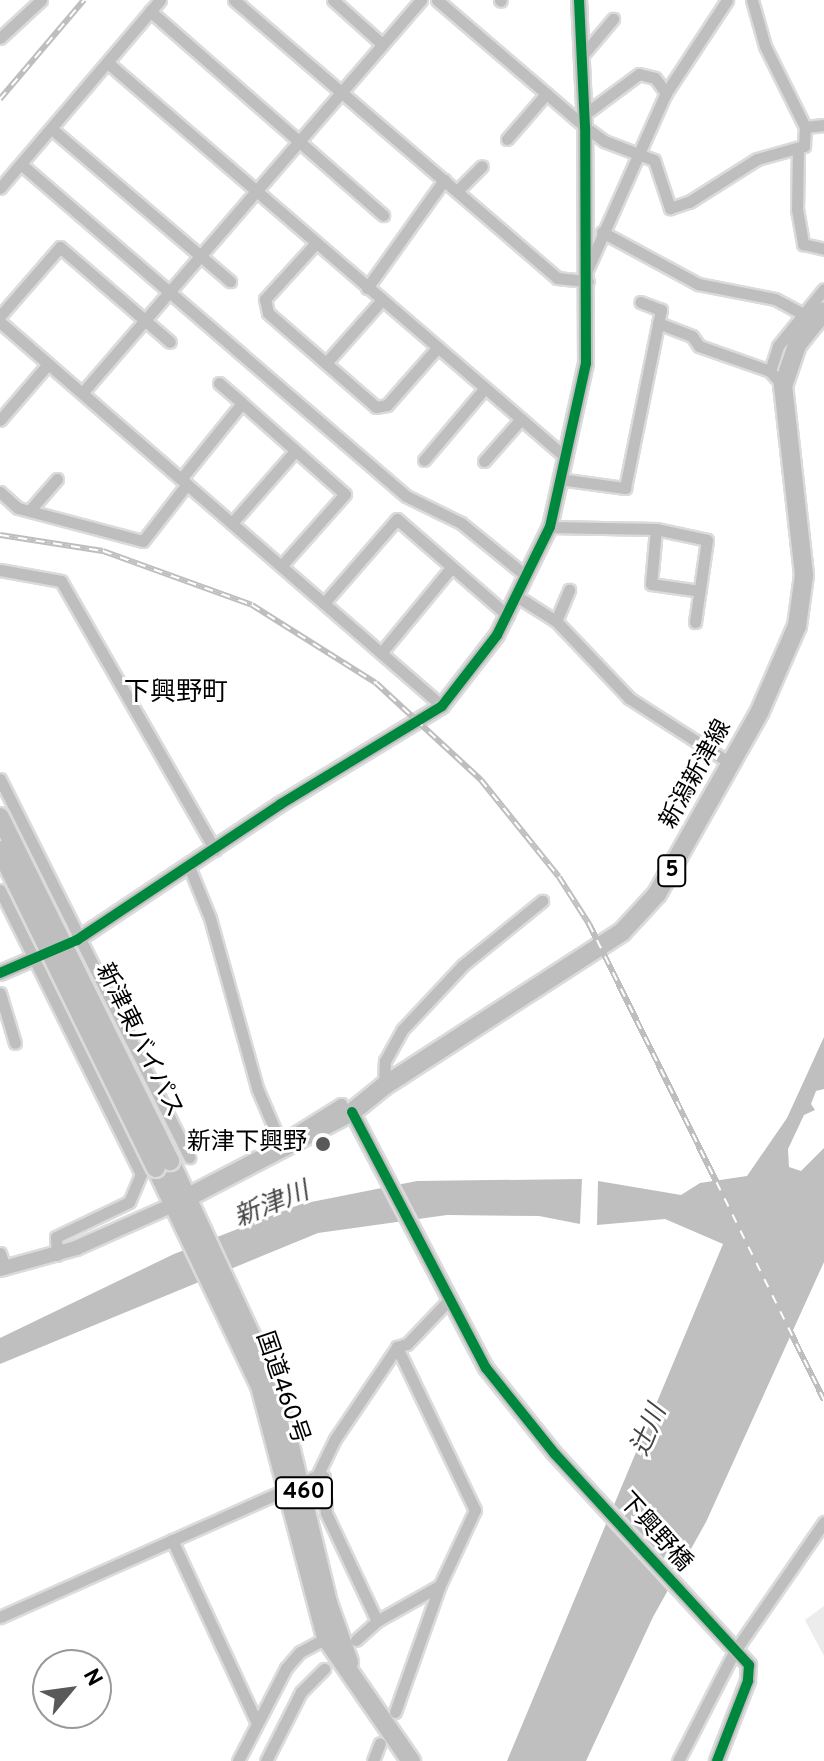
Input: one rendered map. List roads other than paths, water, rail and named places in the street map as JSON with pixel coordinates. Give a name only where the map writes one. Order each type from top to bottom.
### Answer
[{"type":"main road","name":"新潟新津線","points":[[181,1200],[349,1114],[384,1086],[595,951],[642,914],[673,870],[787,659],[801,606],[803,561],[783,386],[797,345],[824,311]]},
{"type":"main road","name":"新津東バイパス","points":[[0,817],[163,1164]]},
{"type":"main road","name":"新津東バイパス","points":[[0,850],[181,1200]]},
{"type":"main road","name":"国道460号","points":[[181,1200],[227,1295],[260,1386],[303,1482],[305,1574],[326,1638],[411,1761]]},
{"type":"main road","name":"460","points":[[303,1482],[328,1603],[364,1697]]},
{"type":"street","points":[[0,188],[53,130],[160,0]]},
{"type":"street","points":[[234,0],[557,278],[588,275]]},
{"type":"street","points":[[333,0],[382,44]]},
{"type":"street","points":[[83,392],[421,0]]},
{"type":"street","points":[[437,0],[546,94],[585,121],[604,141],[654,160],[670,208],[689,202],[757,159],[804,146],[805,127],[765,46],[752,0]]},
{"type":"street","points":[[0,973],[77,940],[442,706],[508,616],[550,527],[563,455],[586,363],[588,275],[579,0]]},
{"type":"street","points":[[588,275],[602,232],[666,93],[727,0]]},
{"type":"street","points":[[0,38],[43,1]]},
{"type":"street","points":[[150,11],[383,215]]},
{"type":"street","points":[[581,57],[613,19]]},
{"type":"street","points":[[108,63],[563,455]]},
{"type":"street","points":[[585,121],[639,74],[655,78],[666,93]]},
{"type":"street","points":[[507,139],[546,94]]},
{"type":"street","points":[[805,127],[824,125]]},
{"type":"street","points":[[53,130],[199,259],[230,281]]},
{"type":"street","points":[[798,148],[797,209],[803,244],[824,249]]},
{"type":"street","points":[[22,165],[406,496],[461,523],[525,575]]},
{"type":"street","points":[[457,191],[482,166]]},
{"type":"street","points":[[367,288],[444,180]]},
{"type":"street","points":[[602,232],[698,284],[775,299],[801,313]]},
{"type":"street","points":[[316,243],[265,299],[268,313],[376,407],[387,405],[438,347]]},
{"type":"street","points":[[170,342],[60,247],[0,319],[442,706]]},
{"type":"street","points":[[770,371],[778,346],[801,313],[824,289]]},
{"type":"street","points":[[326,363],[382,300]]},
{"type":"street","points":[[559,479],[625,488],[661,310],[640,302]]},
{"type":"street","points":[[658,323],[692,336],[699,346],[770,371],[783,386]]},
{"type":"street","points":[[0,420],[48,364]]},
{"type":"street","points":[[219,383],[345,494],[281,566]]},
{"type":"street","points":[[424,460],[485,388]]},
{"type":"street","points":[[0,509],[24,509],[143,541],[242,403]]},
{"type":"street","points":[[484,461],[521,419]]},
{"type":"street","points":[[232,523],[295,451]]},
{"type":"street","points":[[24,509],[57,479]]},
{"type":"street","points":[[0,492],[24,509]]},
{"type":"street","points":[[324,603],[397,519],[508,616]]},
{"type":"street","points":[[550,527],[656,529],[707,540],[695,622]]},
{"type":"street","points":[[656,529],[651,584],[700,591]]},
{"type":"street","points":[[381,653],[451,568]]},
{"type":"street","points":[[0,570],[61,581],[215,850]]},
{"type":"street","points":[[556,621],[569,590]]},
{"type":"street","points":[[518,597],[556,621],[629,698],[730,763]]},
{"type":"street","points":[[0,779],[77,940],[189,1157]]},
{"type":"street","points":[[190,869],[210,918],[257,1088],[280,1142],[341,1104],[349,1114]]},
{"type":"street","points":[[0,890],[142,1180],[129,1202],[56,1237],[57,1255]]},
{"type":"street","points":[[384,1086],[385,1061],[409,1021],[463,965],[542,901]]},
{"type":"street","points":[[0,993],[15,1043]]},
{"type":"street","name":"下興野橋","points":[[349,1114],[385,1177],[447,1302],[486,1368],[555,1454],[749,1665],[748,1681],[717,1761]]},
{"type":"street","points":[[0,1253],[2,1269],[57,1255],[181,1200]]},
{"type":"street","points":[[303,1482],[397,1347],[407,1344],[447,1302]]},
{"type":"street","points":[[395,1712],[440,1585],[475,1510],[397,1347]]},
{"type":"street","points":[[0,1617],[303,1482],[324,1477],[326,1513],[377,1621]]},
{"type":"street","points":[[678,1761],[734,1652],[824,1522]]},
{"type":"street","points":[[172,1540],[256,1721]]},
{"type":"street","points":[[356,1640],[377,1621],[440,1585]]},
{"type":"street","points":[[238,1761],[286,1668],[300,1652],[326,1638]]},
{"type":"street","points":[[266,1761],[301,1692],[324,1669]]},
{"type":"street","points":[[373,1761],[380,1743]]},
{"type":"water","name":"辻川","points":[[824,1037],[824,1089],[816,1091],[811,1104],[815,1110],[804,1115],[788,1149],[789,1167],[801,1171],[824,1148],[824,1262],[706,1522],[653,1617],[586,1761],[507,1761],[723,1244],[665,1219],[597,1225],[598,1181],[681,1195],[700,1183],[747,1176],[787,1118]]},
{"type":"water","points":[[582,1179],[580,1224],[539,1216],[447,1215],[318,1233],[0,1364],[0,1338],[174,1254],[301,1204],[417,1181]]},
{"type":"railway","points":[[0,99],[84,0]]},
{"type":"railway","points":[[0,535],[103,551],[252,605],[376,683],[481,780],[559,877],[589,924],[824,1400]]},
{"type":"place","name":"新津下興野","points":[[323,1144]]},
{"type":"district","name":"下興野町","points":[[176,694]]},
{"type":"water label","name":"新津川","points":[[272,1206]]}]
